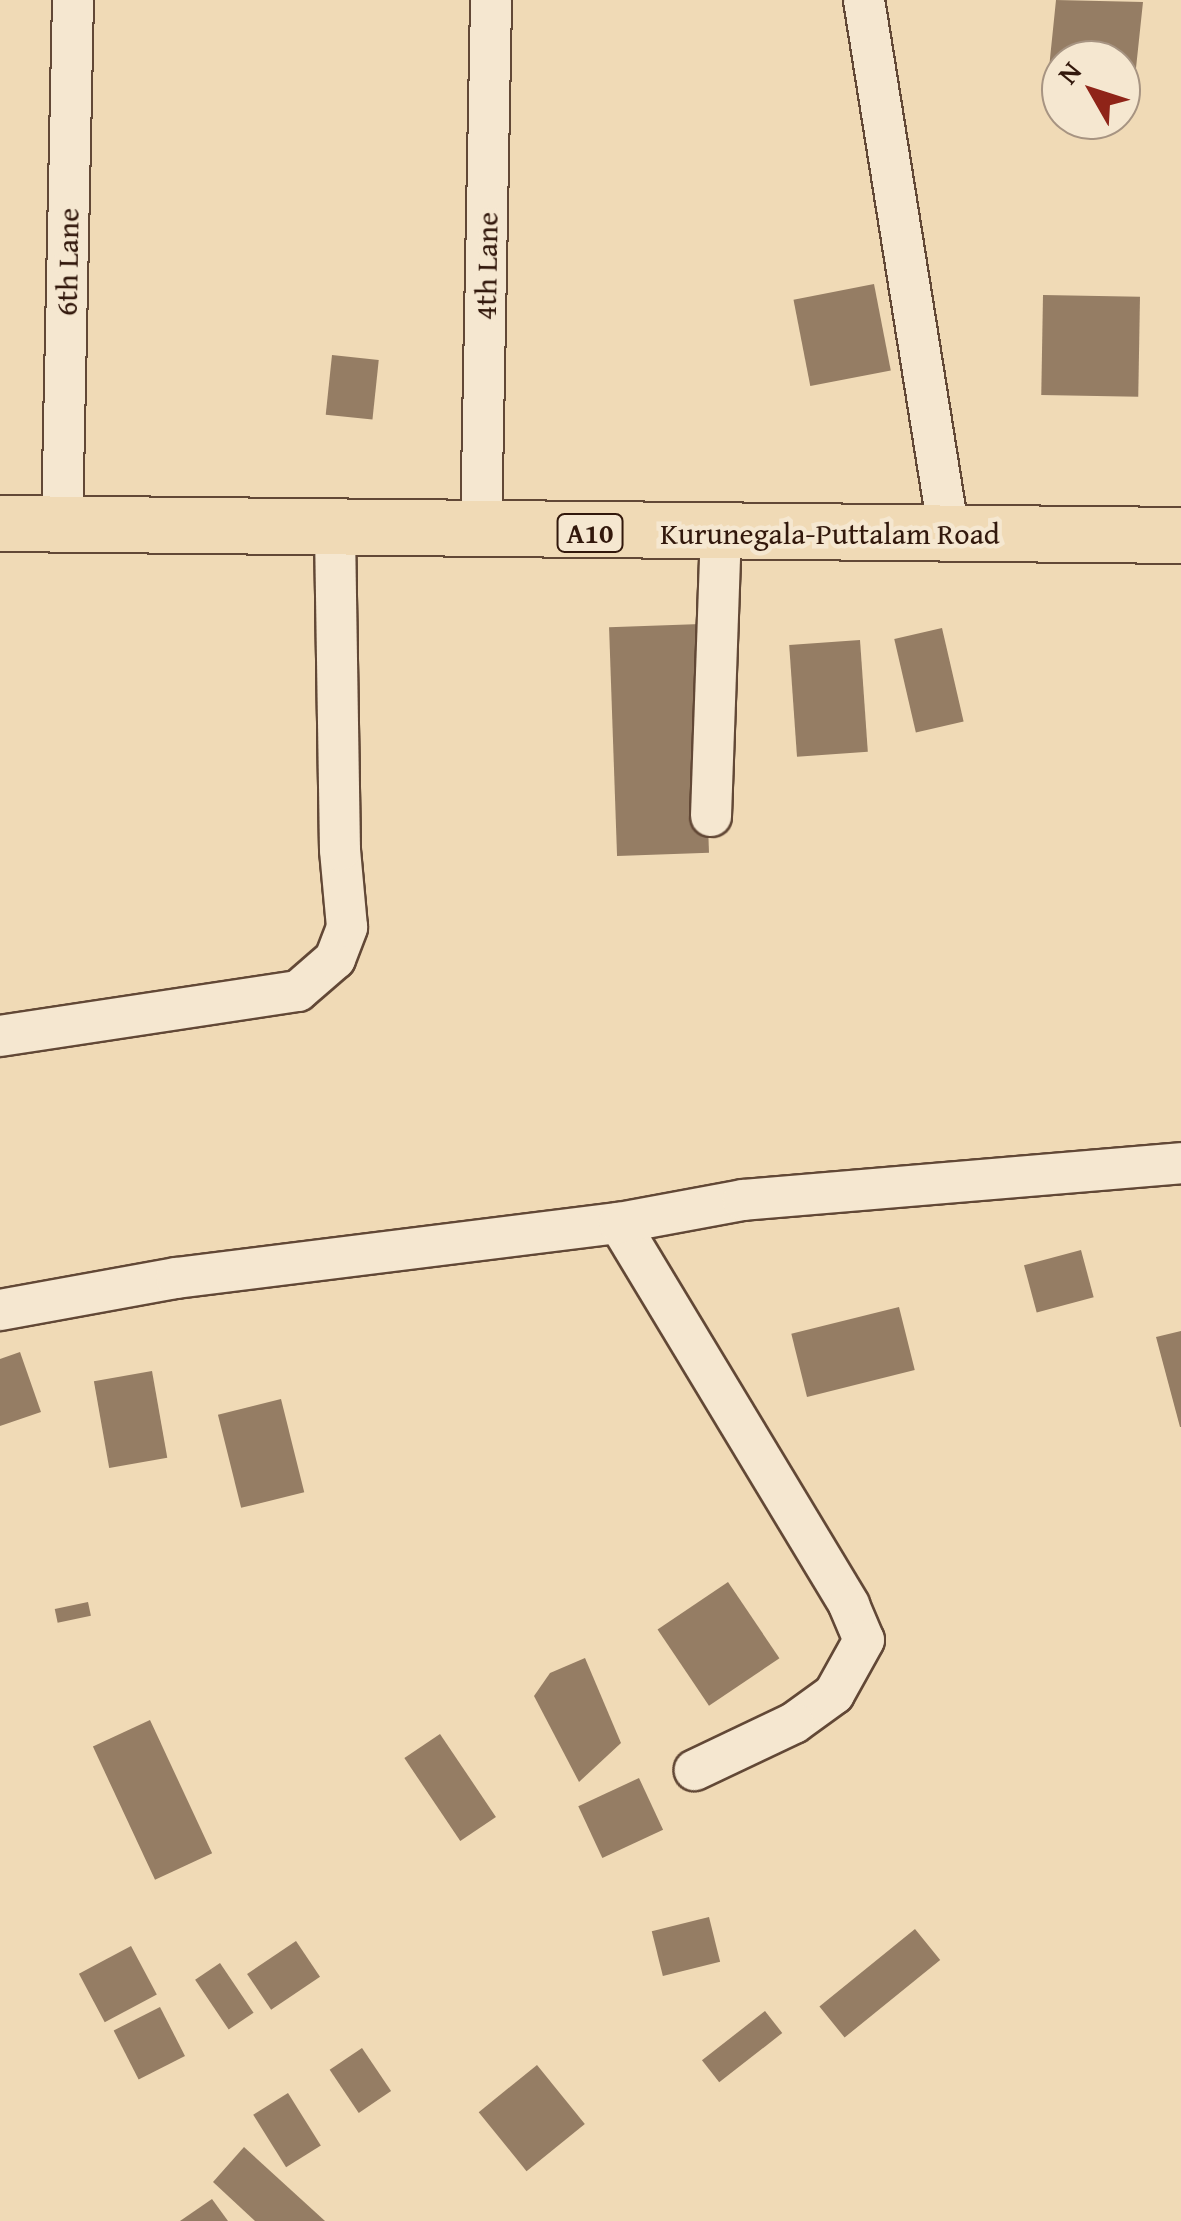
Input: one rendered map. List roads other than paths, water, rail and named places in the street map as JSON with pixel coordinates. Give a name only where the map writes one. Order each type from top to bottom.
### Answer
[{"type":"highway","name":"Kurunegala-Puttalam Road","points":[[0,523],[482,532],[1181,535]]},
{"type":"street","name":"6th Lane","points":[[62,524],[73,0]]},
{"type":"street","name":"4th Lane","points":[[482,532],[491,0]]},
{"type":"street","points":[[864,0],[949,534]]},
{"type":"street","points":[[0,1036],[298,991],[335,959],[347,927],[340,850],[336,530]]},
{"type":"street","points":[[711,816],[722,533]]},
{"type":"street","points":[[0,1310],[176,1278],[620,1223],[743,1200],[1181,1164]]},
{"type":"street","points":[[620,1223],[849,1606],[864,1640],[834,1694],[794,1723],[696,1770]]}]
